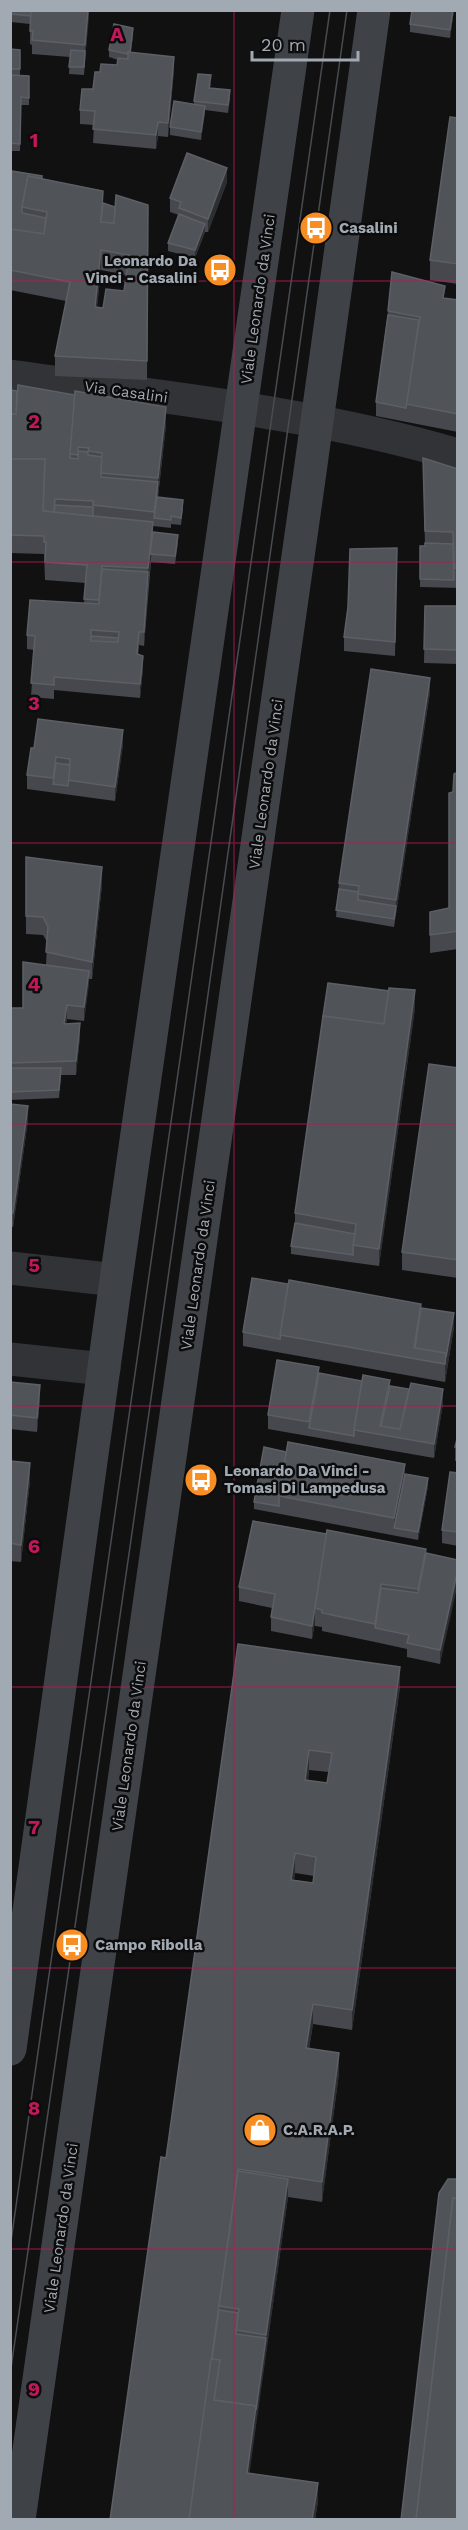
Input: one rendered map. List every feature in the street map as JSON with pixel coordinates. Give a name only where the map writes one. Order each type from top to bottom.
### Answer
[{"type":"street","name":"Viale Leonardo da Vinci","points":[[10,2049],[116,1280],[298,10]]},
{"type":"street","name":"Viale Leonardo da Vinci","points":[[19,2520],[374,10]]},
{"type":"street","name":"Via Casalini","points":[[10,376],[317,421]]},
{"type":"street","points":[[317,421],[406,440],[458,455]]},
{"type":"street","points":[[10,1268],[116,1280]]},
{"type":"street","points":[[10,1359],[104,1369]]},
{"type":"building","points":[[11,10],[31,10],[31,16],[11,14]]},
{"type":"building","points":[[31,10],[88,10],[85,45],[32,40]]},
{"type":"building","points":[[412,10],[453,10],[450,30],[410,24]]},
{"type":"building","points":[[114,24],[133,28],[128,54],[109,50]]},
{"type":"building","points":[[10,49],[20,50],[20,69],[10,69]]},
{"type":"building","points":[[71,50],[85,51],[84,67],[69,67]]},
{"type":"building","points":[[128,52],[174,57],[168,123],[158,122],[156,135],[93,129],[95,111],[80,110],[82,89],[93,89],[95,72],[100,72],[101,64],[117,65],[118,58],[128,59]]},
{"type":"building","points":[[198,74],[211,75],[209,88],[230,90],[228,105],[194,101]]},
{"type":"building","points":[[10,75],[29,76],[29,98],[21,97],[20,144],[10,143]]},
{"type":"building","points":[[174,101],[205,106],[201,132],[170,127]]},
{"type":"building","points":[[450,117],[458,118],[458,264],[430,260]]},
{"type":"building","points":[[187,153],[227,168],[208,219],[179,208],[181,202],[170,198]]},
{"type":"building","points":[[12,171],[42,176],[42,179],[28,176],[22,213],[46,218],[44,234],[10,229]]},
{"type":"building","points":[[28,176],[103,191],[101,222],[114,223],[116,195],[148,205],[147,361],[55,356],[70,282],[10,270],[10,229],[44,234],[47,212],[22,207]],"holes":[[[101,250],[129,255],[124,291],[106,289],[103,308],[95,307]]]},
{"type":"building","points":[[103,203],[115,207],[114,223],[101,222]]},
{"type":"building","points":[[179,214],[205,224],[195,250],[168,243]]},
{"type":"building","points":[[392,272],[445,286],[443,298],[458,300],[458,414],[406,404],[420,317],[388,311]]},
{"type":"building","points":[[388,315],[419,320],[406,408],[376,402]]},
{"type":"building","points":[[18,385],[75,395],[70,458],[78,459],[78,451],[88,452],[88,455],[102,457],[101,477],[158,482],[154,512],[93,505],[93,501],[55,499],[54,512],[43,511],[45,459],[10,459],[10,414],[16,414]]},
{"type":"building","points":[[10,390],[17,391],[16,414],[10,414]]},
{"type":"building","points":[[75,391],[166,407],[158,478],[101,473],[102,453],[88,451],[89,448],[78,447],[78,455],[70,454]]},
{"type":"building","points":[[423,458],[458,469],[458,568],[454,568],[453,532],[425,531]]},
{"type":"building","points":[[10,459],[45,459],[43,511],[153,522],[148,568],[102,566],[99,600],[84,599],[87,565],[45,562],[44,536],[10,535]]},
{"type":"building","points":[[157,497],[183,500],[181,518],[171,516],[171,520],[154,518]]},
{"type":"building","points":[[55,505],[93,507],[93,516],[54,512]]},
{"type":"building","points":[[153,532],[178,535],[175,556],[150,554]]},
{"type":"building","points":[[425,543],[453,544],[454,580],[420,579],[420,546],[425,546]]},
{"type":"building","points":[[397,548],[395,642],[344,637],[348,607],[350,549]]},
{"type":"building","points":[[102,569],[148,572],[144,632],[139,632],[137,654],[143,656],[140,684],[54,677],[54,685],[31,683],[35,636],[27,635],[30,600],[99,604]],"holes":[[[91,630],[119,632],[118,642],[91,641]]]},
{"type":"building","points":[[425,606],[458,606],[458,650],[424,649]]},
{"type":"building","points":[[91,636],[118,638],[118,642],[91,641]]},
{"type":"building","points":[[371,669],[430,678],[396,900],[358,894],[359,886],[339,883]]},
{"type":"building","points":[[38,719],[123,730],[115,787],[68,780],[70,759],[56,757],[53,778],[27,775]]},
{"type":"building","points":[[56,763],[70,765],[68,786],[53,784]]},
{"type":"building","points":[[458,772],[458,931],[430,935],[430,912],[449,908],[449,793],[453,792],[454,774]]},
{"type":"building","points":[[26,857],[102,867],[92,962],[46,952],[48,927],[43,917],[26,916]]},
{"type":"building","points":[[339,889],[358,892],[358,900],[396,906],[394,919],[336,910]]},
{"type":"building","points":[[23,962],[89,971],[84,1007],[67,1005],[64,1024],[80,1023],[76,1061],[10,1063],[10,1008],[23,1008]]},
{"type":"building","points":[[328,983],[389,991],[384,1024],[323,1016]]},
{"type":"building","points":[[389,988],[415,990],[379,1249],[353,1245],[356,1224],[295,1213],[323,1016],[384,1024]]},
{"type":"building","points":[[429,1064],[458,1068],[458,1260],[402,1252]]},
{"type":"building","points":[[10,1068],[61,1068],[59,1090],[10,1092]]},
{"type":"building","points":[[10,1104],[28,1106],[13,1213],[10,1213]]},
{"type":"building","points":[[295,1223],[355,1234],[353,1255],[291,1246]]},
{"type":"building","points":[[252,1278],[288,1284],[280,1339],[243,1332]]},
{"type":"building","points":[[289,1280],[421,1304],[414,1348],[446,1353],[445,1364],[280,1335]]},
{"type":"building","points":[[421,1308],[454,1313],[446,1357],[446,1353],[415,1348]]},
{"type":"building","points":[[277,1360],[319,1367],[309,1422],[268,1415]]},
{"type":"building","points":[[319,1373],[362,1381],[354,1436],[309,1428]]},
{"type":"building","points":[[363,1375],[390,1380],[380,1426],[400,1429],[411,1383],[443,1389],[434,1444],[354,1430]]},
{"type":"building","points":[[10,1382],[40,1385],[37,1418],[10,1415]]},
{"type":"building","points":[[390,1386],[409,1389],[400,1429],[381,1426]]},
{"type":"building","points":[[288,1442],[405,1464],[394,1518],[279,1496]]},
{"type":"building","points":[[264,1447],[286,1452],[279,1506],[254,1502]]},
{"type":"building","points":[[10,1461],[30,1463],[21,1545],[10,1543]]},
{"type":"building","points":[[450,1472],[458,1473],[458,1532],[442,1530]]},
{"type":"building","points":[[405,1474],[428,1478],[418,1532],[394,1528]]},
{"type":"building","points":[[253,1521],[327,1534],[312,1626],[271,1617],[275,1594],[239,1587]]},
{"type":"building","points":[[327,1530],[426,1549],[418,1589],[381,1584],[375,1624],[322,1613],[322,1610],[315,1608]]},
{"type":"building","points":[[426,1553],[458,1560],[440,1650],[407,1643],[409,1635],[375,1628],[381,1588],[418,1593]]},
{"type":"building","points":[[238,1644],[400,1667],[352,2010],[313,2004],[306,2048],[339,2053],[322,2182],[238,2169],[189,2520],[110,2520],[161,2157],[166,2158]],"holes":[[[309,1750],[332,1753],[327,1783],[305,1780]],[[295,1853],[316,1857],[313,1883],[291,1880]]]},
{"type":"building","points":[[238,2171],[288,2179],[266,2335],[236,2330],[239,2309],[219,2306]]},
{"type":"building","points":[[448,2179],[458,2179],[458,2199],[453,2198],[416,2520],[401,2520],[439,2193]]},
{"type":"building","points":[[453,2198],[458,2199],[458,2520],[416,2520]]},
{"type":"building","points":[[219,2310],[238,2313],[236,2334],[266,2338],[256,2410],[256,2406],[214,2400],[220,2360],[212,2359]]},
{"type":"building","points":[[211,2359],[220,2360],[214,2400],[256,2406],[247,2473],[318,2483],[312,2520],[189,2520]]},
{"type":"tram line","points":[[10,2248],[330,10]]},
{"type":"tram line","points":[[10,2375],[131,1540],[347,10]]},
{"type":"place","name":"Casalini","points":[[316,228]]},
{"type":"place","name":"Leonardo Da Vinci - Casalini","points":[[220,270]]},
{"type":"place","name":"Leonardo Da Vinci - Tomasi Di Lampedusa","points":[[201,1480]]},
{"type":"place","name":"Campo Ribolla","points":[[72,1945]]},
{"type":"place","name":"C.A.R.A.P.","points":[[260,2130]]}]
